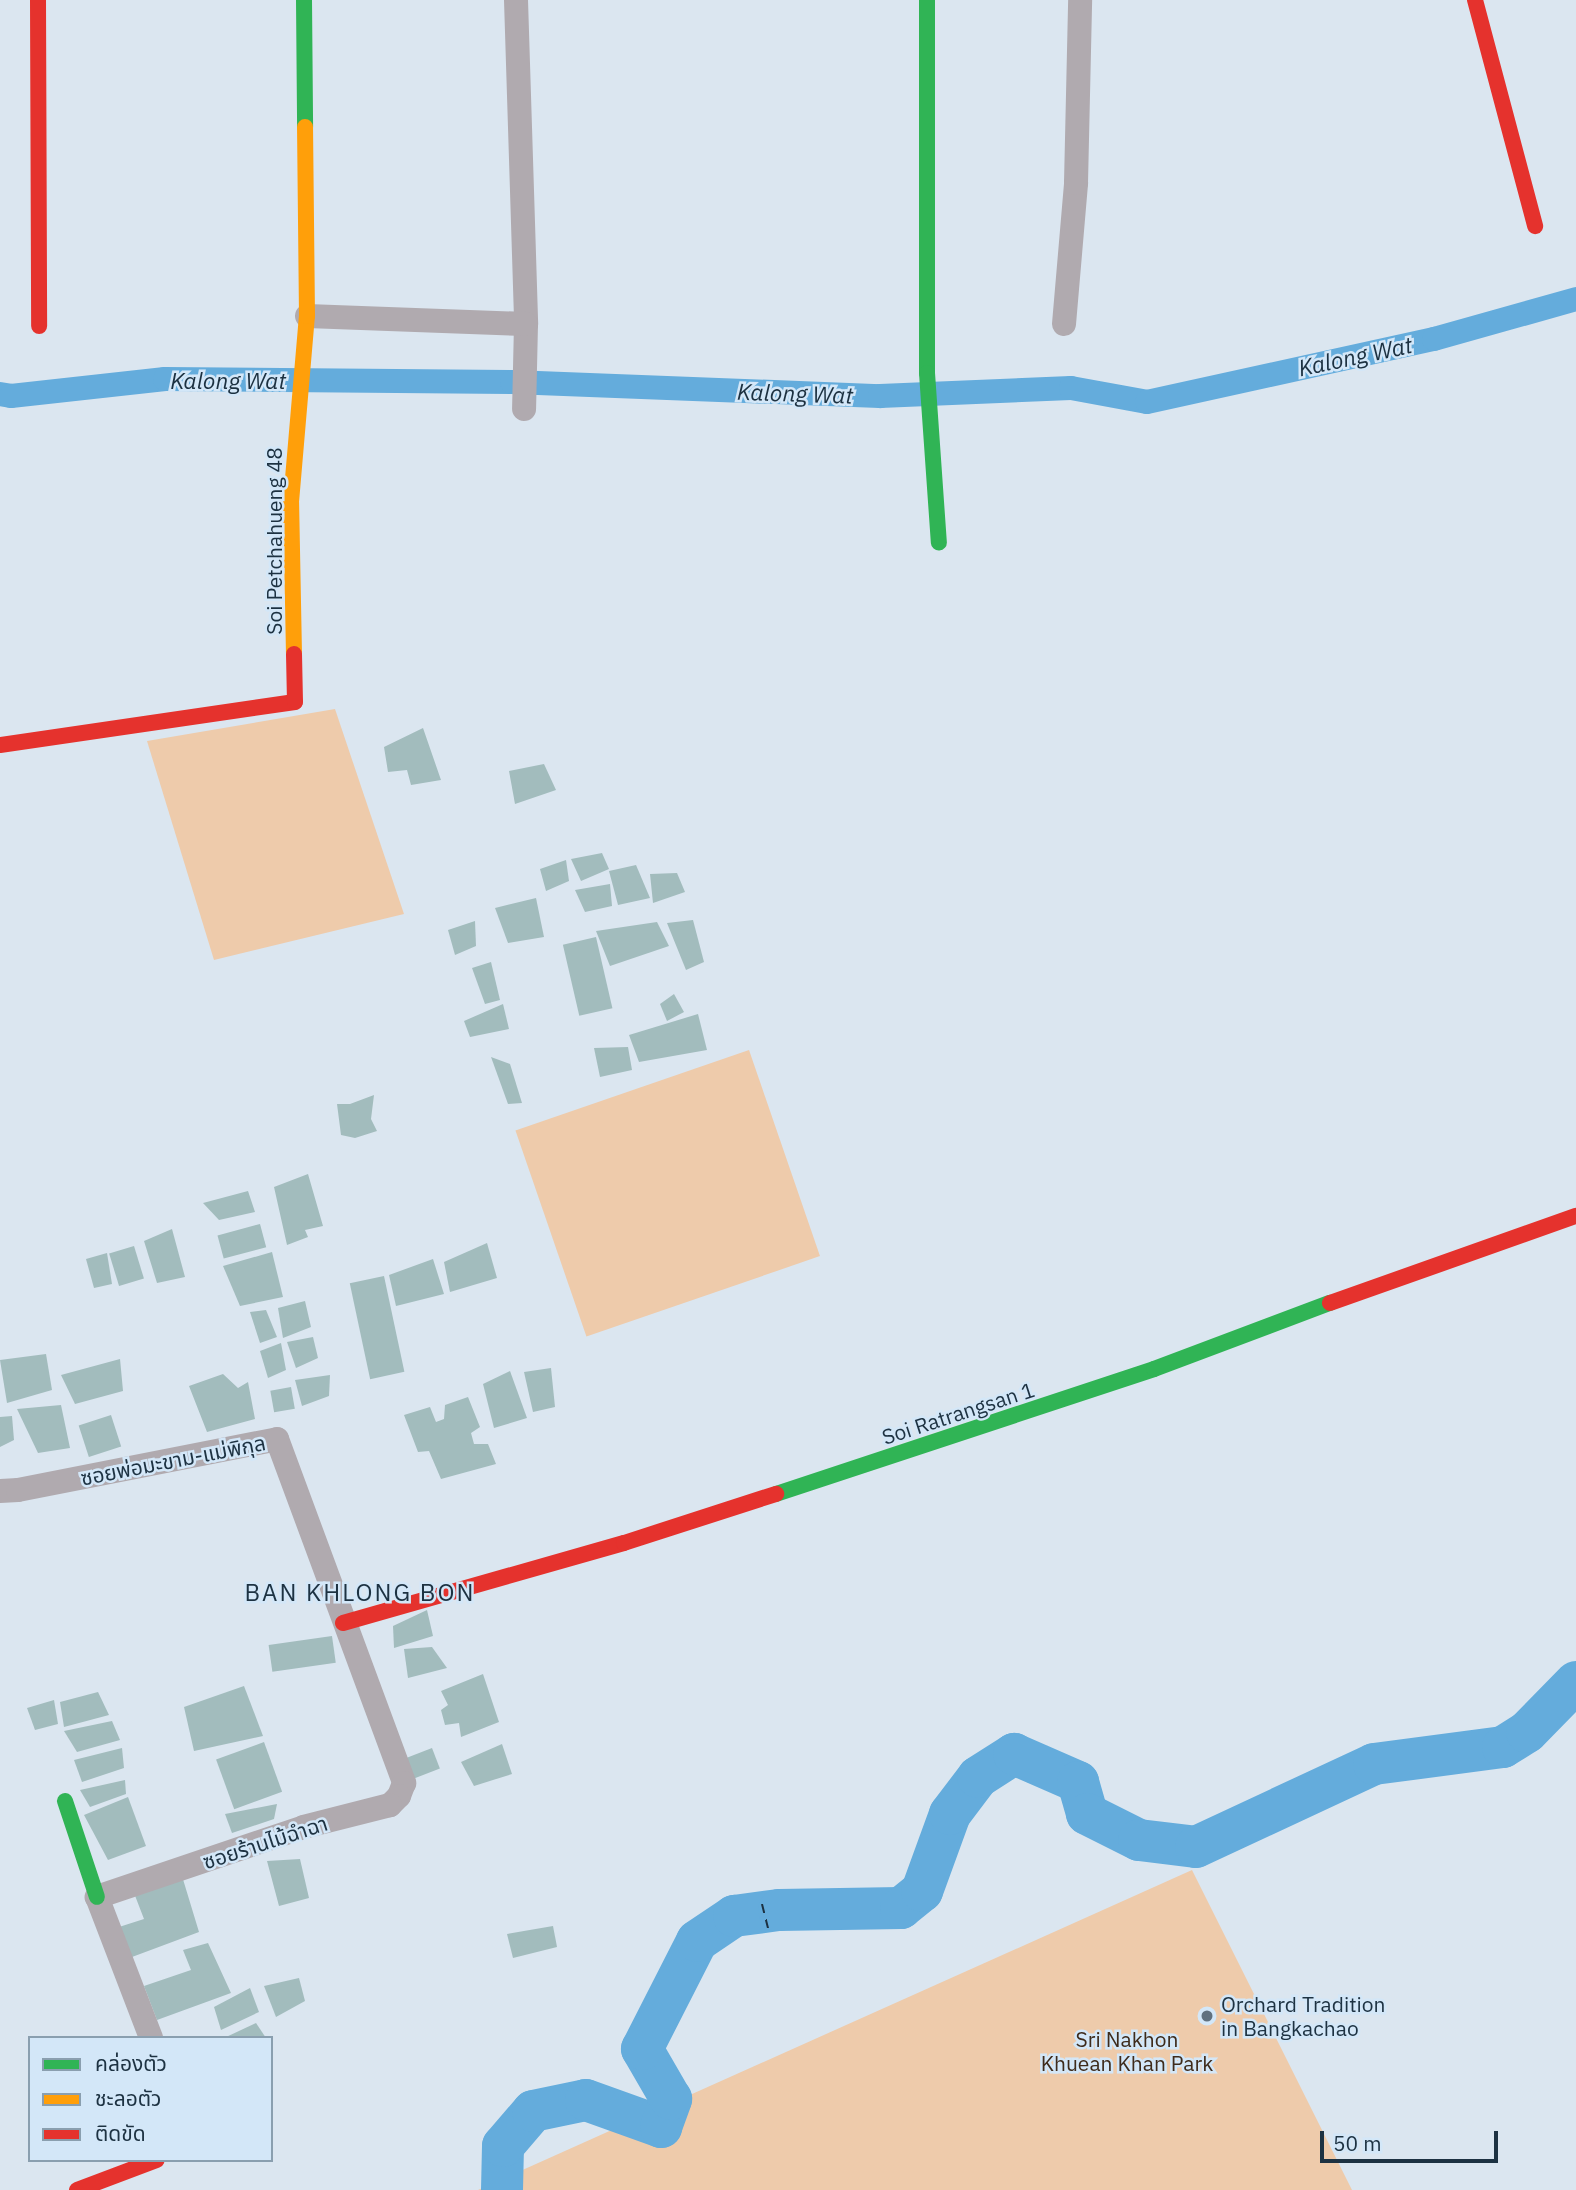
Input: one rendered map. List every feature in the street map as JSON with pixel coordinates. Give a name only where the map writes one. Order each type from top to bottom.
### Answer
[{"type":"street","points":[[38,0],[39,326]]},
{"type":"street","name":"Soi Petchahueng 48","points":[[0,745],[295,702],[290,502],[307,316],[304,0]]},
{"type":"street","points":[[516,0],[526,328],[524,409]]},
{"type":"street","points":[[927,0],[927,373],[939,543]]},
{"type":"street","points":[[1064,324],[1076,183],[1080,0]]},
{"type":"street","points":[[1475,0],[1535,226]]},
{"type":"street","points":[[307,316],[526,328]]},
{"type":"street","name":"Soi Ratrangsan 1","points":[[344,1623],[624,1544],[923,1447],[1154,1369],[1576,1216]]},
{"type":"street","name":"ซอยพ่อมะขาม-แม่พิกุล","points":[[0,1491],[18,1490],[277,1438],[344,1623]]},
{"type":"street","name":"ซอยร้านไม้ฉำฉา","points":[[97,1897],[304,1827],[390,1805],[399,1796],[404,1783],[344,1623]]},
{"type":"street","points":[[65,1801],[97,1897],[150,2036]]},
{"type":"street","points":[[77,2190],[152,2162]]},
{"type":"green space","points":[[335,709],[404,914],[214,960],[147,741]]},
{"type":"green space","points":[[749,1050],[820,1256],[586,1337],[515,1130]]},
{"type":"green space","name":"Sri Nakhon Khuean Khan Park","points":[[1192,1870],[1352,2190],[478,2190]]},
{"type":"building","points":[[423,728],[441,780],[411,785],[407,770],[388,772],[384,747]]},
{"type":"building","points":[[544,764],[556,790],[515,804],[509,771]]},
{"type":"building","points":[[602,853],[609,869],[581,881],[571,859]]},
{"type":"building","points":[[566,860],[569,881],[546,891],[540,869]]},
{"type":"building","points":[[636,865],[650,898],[618,905],[609,871]]},
{"type":"building","points":[[677,873],[685,892],[653,903],[650,874]]},
{"type":"building","points":[[610,884],[612,906],[585,912],[575,890]]},
{"type":"building","points":[[536,898],[544,937],[508,943],[495,908]]},
{"type":"building","points":[[693,920],[704,962],[686,970],[667,923]]},
{"type":"building","points":[[475,921],[476,946],[455,955],[448,930]]},
{"type":"building","points":[[657,922],[669,946],[610,966],[596,931]]},
{"type":"building","points":[[596,937],[612,1008],[579,1016],[563,945]]},
{"type":"building","points":[[491,962],[500,1000],[485,1004],[472,968]]},
{"type":"building","points":[[674,994],[684,1012],[667,1021],[660,1004]]},
{"type":"building","points":[[503,1004],[509,1029],[470,1037],[464,1021]]},
{"type":"building","points":[[698,1014],[707,1050],[639,1062],[629,1035]]},
{"type":"building","points":[[628,1047],[632,1070],[600,1077],[594,1048]]},
{"type":"building","points":[[491,1057],[510,1064],[522,1103],[508,1104]]},
{"type":"building","points":[[374,1095],[371,1119],[377,1131],[355,1138],[341,1135],[337,1104],[350,1104]]},
{"type":"building","points":[[308,1174],[323,1226],[305,1230],[308,1237],[287,1245],[274,1187]]},
{"type":"building","points":[[248,1191],[255,1212],[219,1220],[203,1203]]},
{"type":"building","points":[[260,1224],[266,1247],[224,1259],[217,1235]]},
{"type":"building","points":[[172,1229],[185,1277],[157,1283],[144,1241]]},
{"type":"building","points":[[487,1243],[497,1278],[450,1292],[444,1262]]},
{"type":"building","points":[[134,1246],[144,1279],[119,1286],[109,1254]]},
{"type":"building","points":[[272,1252],[283,1297],[240,1306],[223,1266]]},
{"type":"building","points":[[107,1253],[112,1284],[94,1288],[86,1259]]},
{"type":"building","points":[[433,1259],[444,1294],[396,1306],[389,1275]]},
{"type":"building","points":[[384,1276],[404,1372],[370,1379],[350,1283]]},
{"type":"building","points":[[305,1301],[311,1327],[283,1338],[278,1308]]},
{"type":"building","points":[[266,1310],[277,1337],[260,1343],[250,1312]]},
{"type":"building","points":[[313,1337],[318,1358],[296,1368],[287,1342]]},
{"type":"building","points":[[281,1343],[286,1370],[268,1378],[260,1351]]},
{"type":"building","points":[[46,1354],[52,1390],[7,1403],[0,1360]]},
{"type":"building","points":[[120,1359],[123,1391],[75,1404],[61,1375]]},
{"type":"building","points":[[551,1368],[555,1407],[533,1412],[524,1372]]},
{"type":"building","points":[[510,1371],[527,1418],[494,1428],[483,1384]]},
{"type":"building","points":[[223,1374],[238,1388],[248,1382],[255,1419],[207,1432],[189,1386]]},
{"type":"building","points":[[330,1375],[329,1396],[302,1406],[295,1380]]},
{"type":"building","points":[[291,1387],[295,1409],[274,1412],[270,1391]]},
{"type":"building","points":[[468,1397],[480,1427],[471,1433],[474,1444],[488,1444],[496,1464],[441,1479],[429,1451],[418,1452],[404,1415],[430,1407],[436,1422],[444,1419],[445,1405]]},
{"type":"building","points":[[61,1405],[70,1448],[38,1453],[17,1409]]},
{"type":"building","points":[[111,1415],[121,1446],[89,1457],[79,1426]]},
{"type":"building","points":[[12,1416],[14,1440],[0,1447],[0,1417]]},
{"type":"building","points":[[427,1610],[433,1636],[394,1648],[393,1626]]},
{"type":"building","points":[[332,1636],[336,1663],[272,1672],[269,1645]]},
{"type":"building","points":[[432,1647],[447,1668],[408,1678],[404,1649]]},
{"type":"building","points":[[483,1674],[499,1722],[461,1737],[459,1723],[445,1725],[441,1710],[448,1705],[441,1691]]},
{"type":"building","points":[[244,1686],[263,1736],[194,1751],[184,1707]]},
{"type":"building","points":[[98,1692],[109,1715],[64,1727],[60,1702]]},
{"type":"building","points":[[54,1700],[58,1724],[35,1730],[27,1708]]},
{"type":"building","points":[[112,1721],[120,1740],[77,1752],[64,1731]]},
{"type":"building","points":[[264,1742],[282,1792],[234,1809],[216,1759]]},
{"type":"building","points":[[502,1744],[512,1774],[474,1786],[461,1762]]},
{"type":"building","points":[[122,1748],[124,1768],[82,1782],[74,1760]]},
{"type":"building","points":[[432,1748],[440,1769],[413,1779],[405,1758]]},
{"type":"building","points":[[125,1780],[126,1794],[90,1807],[80,1790]]},
{"type":"building","points":[[128,1797],[146,1846],[108,1860],[84,1815]]},
{"type":"building","points":[[277,1804],[274,1819],[232,1833],[225,1814]]},
{"type":"building","points":[[300,1859],[309,1898],[279,1906],[267,1861]]},
{"type":"building","points":[[182,1876],[199,1932],[132,1957],[119,1927],[144,1919],[134,1893]]},
{"type":"building","points":[[553,1926],[557,1947],[513,1958],[507,1934]]},
{"type":"building","points":[[208,1943],[231,1993],[157,2020],[144,1986],[191,1970],[183,1950]]},
{"type":"building","points":[[299,1978],[305,2001],[276,2017],[264,1986]]},
{"type":"building","points":[[250,1988],[259,2012],[221,2030],[214,2007]]},
{"type":"building","points":[[256,2023],[265,2036],[228,2036]]},
{"type":"waterway","name":"Kalong Wat","points":[[0,394],[11,396],[165,379],[512,382],[880,396],[1071,388],[1147,402],[1434,339],[1576,299]]},
{"type":"waterway","points":[[502,2190],[503,2146],[533,2111],[586,2100],[661,2127],[671,2099],[642,2049],[697,1941],[734,1916],[779,1910],[901,1908],[922,1891],[950,1814],[978,1777],[1014,1754],[1078,1782],[1087,1814],[1139,1840],[1196,1847],[1374,1764],[1503,1747],[1527,1732],[1576,1682]]},
{"type":"ferry route","points":[[762,1904],[769,1932]]},
{"type":"traffic: fast","points":[[304,0],[305,127]]},
{"type":"traffic: fast","points":[[927,0],[927,373],[939,543]]},
{"type":"traffic: fast","points":[[776,1494],[1154,1369],[1330,1303]]},
{"type":"traffic: fast","points":[[65,1801],[97,1897]]},
{"type":"traffic: slow","points":[[294,654],[291,502],[307,316],[305,127]]},
{"type":"traffic: jam","points":[[38,0],[39,326]]},
{"type":"traffic: jam","points":[[1475,0],[1535,226]]},
{"type":"traffic: jam","points":[[0,745],[295,702],[294,654]]},
{"type":"traffic: jam","points":[[1330,1303],[1576,1216]]},
{"type":"traffic: jam","points":[[343,1623],[624,1543],[776,1494]]},
{"type":"traffic: jam","points":[[77,2190],[152,2162]]},
{"type":"place","name":"Orchard Tradition in Bangkachao","points":[[1207,2016]]},
{"type":"district","name":"BAN KHLONG BON","points":[[360,1593]]}]
